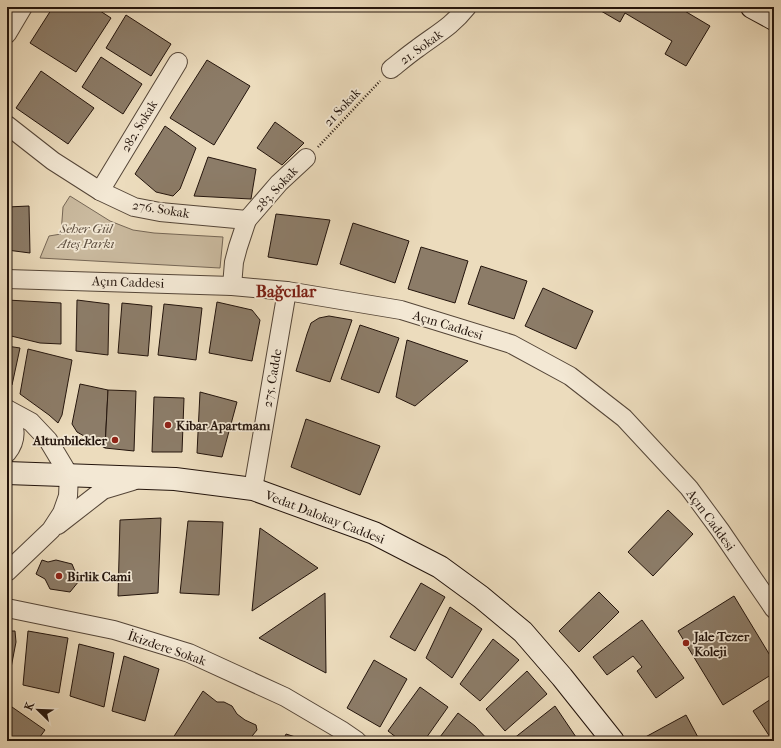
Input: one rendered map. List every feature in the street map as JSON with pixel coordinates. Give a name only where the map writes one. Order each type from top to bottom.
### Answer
[{"type":"street","points":[[7,34],[23,7]]},
{"type":"street","name":"21. Sokak","points":[[391,69],[418,48],[446,30],[467,7]]},
{"type":"street","points":[[752,7],[774,19]]},
{"type":"street","name":"282. Sokak","points":[[100,191],[178,62]]},
{"type":"street","name":"276. Sokak","points":[[7,125],[53,161],[100,191],[134,207],[160,212],[248,220]]},
{"type":"street","name":"283. Sokak","points":[[248,220],[279,184],[306,158]]},
{"type":"street","points":[[232,286],[234,262],[238,246],[248,220]]},
{"type":"street","name":"Açın Caddesi","points":[[7,279],[232,286],[286,291],[401,310],[511,344],[570,376],[624,418],[689,488],[720,530],[774,609]]},
{"type":"street","name":"275. Cadde","points":[[252,489],[286,291]]},
{"type":"street","points":[[7,409],[13,421],[16,437],[7,453]]},
{"type":"street","points":[[7,409],[31,422],[48,440],[69,475],[68,496],[62,513],[51,530]]},
{"type":"street","name":"Vedat Dalokay Caddesi","points":[[7,473],[182,480],[252,489],[374,533],[440,567],[481,597],[524,632],[613,741]]},
{"type":"street","points":[[7,572],[51,530],[103,490],[143,478]]},
{"type":"street","name":"İkizdere Sokak","points":[[7,608],[114,630],[189,653],[285,697],[342,730],[357,741]]},
{"type":"path","name":"21 Sokak","points":[[306,158],[391,69]]},
{"type":"green space","name":"Seher Gül Ateş Parkı","points":[[70,196],[110,221],[133,230],[154,233],[223,237],[220,268],[40,258],[49,236],[61,234],[63,207]]},
{"type":"building","points":[[53,7],[94,7],[111,18],[76,72],[30,43]]},
{"type":"building","points":[[604,7],[678,7],[710,26],[686,66],[665,54],[672,41],[625,13],[620,22],[601,11]]},
{"type":"building","points":[[126,15],[171,44],[151,76],[106,48]]},
{"type":"building","points":[[101,57],[142,84],[123,114],[82,87]]},
{"type":"building","points":[[207,60],[250,86],[214,145],[170,118]]},
{"type":"building","points":[[41,71],[94,108],[68,144],[16,108]]},
{"type":"building","points":[[275,122],[304,143],[282,165],[257,148]]},
{"type":"building","points":[[165,126],[196,148],[180,189],[173,196],[156,192],[135,174]]},
{"type":"building","points":[[208,157],[256,169],[251,199],[194,196]]},
{"type":"building","points":[[29,206],[30,253],[7,250],[7,207]]},
{"type":"building","points":[[276,214],[330,220],[317,265],[268,257]]},
{"type":"building","points":[[353,223],[409,241],[395,283],[340,264]]},
{"type":"building","points":[[421,247],[468,261],[455,303],[408,289]]},
{"type":"building","points":[[481,266],[527,281],[514,319],[468,304]]},
{"type":"building","points":[[543,288],[593,311],[576,349],[525,326]]},
{"type":"building","points":[[7,300],[61,303],[61,344],[40,343],[7,335]]},
{"type":"building","points":[[77,300],[109,304],[108,355],[76,351]]},
{"type":"building","points":[[217,302],[252,310],[260,320],[252,361],[209,353]]},
{"type":"building","points":[[122,303],[152,306],[148,356],[118,353]]},
{"type":"building","points":[[164,304],[202,308],[196,360],[158,355]]},
{"type":"building","points":[[329,316],[352,320],[330,382],[296,371],[311,323],[319,318]]},
{"type":"building","points":[[360,325],[399,338],[379,393],[341,379]]},
{"type":"building","points":[[407,340],[468,361],[415,406],[396,397]]},
{"type":"building","points":[[7,346],[20,348],[12,385],[7,383]]},
{"type":"building","points":[[28,349],[72,360],[62,415],[58,423],[20,394]]},
{"type":"building","points":[[80,384],[108,390],[105,448],[77,432],[72,424]]},
{"type":"building","points":[[108,390],[136,391],[134,451],[105,448]]},
{"type":"building","points":[[200,392],[237,402],[222,457],[197,453]]},
{"type":"building","name":"Kibar Apartmanı","points":[[154,397],[184,398],[182,452],[152,452]]},
{"type":"building","points":[[306,419],[380,446],[360,495],[291,467]]},
{"type":"building","points":[[668,510],[693,534],[653,576],[628,552]]},
{"type":"building","points":[[161,518],[158,593],[118,596],[120,520]]},
{"type":"building","points":[[188,521],[223,522],[219,595],[180,593]]},
{"type":"building","points":[[260,528],[318,568],[252,611]]},
{"type":"building","name":"Birlik Cami","points":[[42,560],[48,562],[56,560],[72,564],[79,581],[70,592],[50,589],[45,579],[36,574]]},
{"type":"building","points":[[421,583],[445,597],[415,651],[390,637]]},
{"type":"building","points":[[599,592],[619,612],[579,652],[559,631]]},
{"type":"building","points":[[325,593],[326,673],[259,638]]},
{"type":"building","points":[[734,596],[774,662],[774,673],[723,705],[678,631]]},
{"type":"building","points":[[450,607],[482,629],[452,678],[426,658]]},
{"type":"building","points":[[642,620],[684,678],[656,698],[637,671],[642,667],[633,656],[607,675],[593,657]]},
{"type":"building","points":[[7,631],[15,631],[16,642],[10,673],[7,673]]},
{"type":"building","points":[[28,631],[68,638],[59,693],[23,685]]},
{"type":"building","points":[[493,639],[519,660],[480,701],[460,684]]},
{"type":"building","points":[[79,644],[114,653],[104,707],[70,696]]},
{"type":"building","points":[[124,656],[159,669],[145,721],[112,711]]},
{"type":"building","points":[[374,660],[407,679],[380,727],[347,708]]},
{"type":"building","points":[[527,671],[547,694],[505,731],[486,709]]},
{"type":"building","points":[[420,687],[448,707],[424,741],[401,741],[388,731]]},
{"type":"building","points":[[203,691],[217,702],[224,702],[232,706],[237,714],[256,725],[257,730],[248,741],[171,741]]},
{"type":"building","points":[[774,697],[774,735],[770,737],[753,711]]},
{"type":"building","points":[[555,706],[576,737],[568,741],[515,741],[513,739]]},
{"type":"building","points":[[12,707],[45,730],[37,741],[7,741],[7,714]]},
{"type":"building","points":[[458,713],[475,726],[489,741],[437,741]]},
{"type":"building","points":[[686,715],[700,741],[638,741]]},
{"type":"building","points":[[286,734],[308,741],[283,741]]},
{"type":"place","name":"Kibar Apartmanı","points":[[168,425]]},
{"type":"place","name":"Altunbilekler","points":[[115,440]]},
{"type":"place","name":"Birlik Cami","points":[[59,576]]},
{"type":"place","name":"Jale Tezer Koleji","points":[[686,643]]},
{"type":"district","name":"Bağcılar","points":[[286,291]]}]
